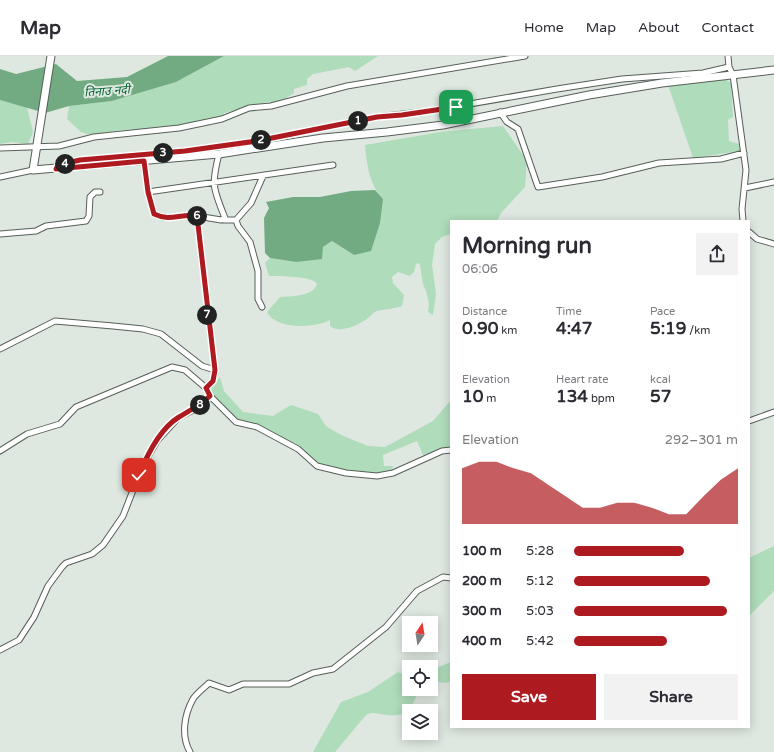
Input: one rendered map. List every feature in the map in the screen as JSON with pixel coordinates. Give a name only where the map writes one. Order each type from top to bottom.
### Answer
[{"type":"street","points":[[33,170],[51,56]]},
{"type":"street","points":[[0,148],[37,145],[59,146],[94,137],[179,128],[222,118],[249,108],[271,106],[347,86],[525,56]]},
{"type":"street","points":[[728,56],[729,67],[733,75],[744,153],[745,188],[742,208],[743,220]]},
{"type":"street","points":[[56,169],[58,165],[80,160],[185,151],[257,141],[377,117],[429,111],[557,88],[622,79],[703,73],[729,67]]},
{"type":"street","points":[[0,177],[33,170],[219,154],[323,138],[443,125],[500,112],[662,83],[774,70]]},
{"type":"street","points":[[500,112],[507,122],[518,129],[538,187],[602,177],[659,163],[721,159],[744,153]]},
{"type":"street","points":[[219,154],[213,182],[215,192],[225,218],[224,220]]},
{"type":"street","points":[[144,161],[148,192],[154,214],[163,218],[189,215],[224,220],[236,220]]},
{"type":"street","points":[[148,192],[333,165]]},
{"type":"street","points":[[236,220],[250,203],[263,176]]},
{"type":"street","points":[[745,188],[774,182]]},
{"type":"street","points":[[0,234],[36,231],[46,226],[86,221],[89,216],[90,197],[94,192],[100,192]]},
{"type":"street","points":[[197,216],[215,370],[213,381],[206,388]]},
{"type":"street","points":[[236,220],[238,226],[250,242],[258,271],[258,299],[262,308]]},
{"type":"street","points":[[750,233],[756,239],[774,244]]},
{"type":"street","points":[[0,349],[55,321],[113,326],[143,329],[161,334],[202,366],[215,370]]},
{"type":"street","points":[[0,451],[27,434],[60,424],[76,407],[172,368],[185,370],[206,388],[210,396],[236,422],[257,427],[298,449],[317,466],[339,471],[376,476],[393,473],[442,451],[450,450]]},
{"type":"street","points":[[0,650],[19,640],[34,617],[50,582],[62,567],[66,563],[88,556],[103,545],[126,508],[142,467],[157,441],[179,417],[197,408],[210,396]]},
{"type":"street","points":[[750,421],[774,412]]},
{"type":"street","points":[[190,752],[186,745],[184,727],[194,698],[209,683],[229,690],[244,684],[289,684],[313,673],[333,669],[386,627],[417,591],[443,577],[450,578]]},
{"type":"shaded area","points":[[224,56],[378,56],[355,71],[349,67],[313,74],[307,79],[307,85],[294,89],[294,93],[278,103],[268,102],[224,113],[224,117],[180,127],[122,130],[91,135],[81,132],[67,119],[69,106],[112,101],[176,82]]},
{"type":"shaded area","points":[[725,79],[731,83],[733,117],[728,120],[729,141],[739,144],[740,151],[693,158],[668,85]]},
{"type":"shaded area","points":[[0,100],[27,107],[33,132],[28,144],[11,142],[0,144]]},
{"type":"shaded area","points":[[503,126],[527,161],[525,187],[501,213],[498,220],[450,220],[450,234],[442,237],[435,244],[432,265],[436,294],[433,315],[428,312],[429,304],[423,284],[420,265],[418,263],[416,264],[414,272],[410,276],[398,272],[392,277],[393,283],[404,295],[402,306],[380,310],[373,313],[364,321],[355,326],[344,329],[334,328],[330,326],[330,320],[315,325],[296,326],[287,325],[272,318],[267,312],[280,297],[306,294],[315,288],[317,284],[314,281],[303,278],[269,276],[265,263],[270,258],[296,262],[332,241],[354,255],[383,199],[372,181],[368,167],[365,145],[440,132]]},
{"type":"shaded area","points":[[220,377],[224,391],[243,412],[273,416],[291,405],[318,414],[326,426],[341,435],[368,446],[385,447],[433,421],[450,401],[450,447],[424,457],[417,441],[383,455],[384,466],[393,466],[392,471],[377,474],[350,472],[325,466],[314,461],[295,443],[238,421],[213,397],[210,390]]},
{"type":"shaded area","points":[[774,546],[774,591],[750,615],[750,558]]},
{"type":"shaded area","points":[[450,662],[450,681],[446,683],[438,682],[438,667]]},
{"type":"shaded area","points":[[398,672],[402,674],[402,696],[416,696],[412,704],[402,704],[402,714],[389,715],[373,713],[366,715],[335,752],[313,752],[341,702],[368,692]]},
{"type":"water","name":"तिनाउ नदी","points":[[168,56],[224,56],[176,82],[112,101],[69,106],[45,113],[0,100],[0,69],[16,74],[56,64],[77,81],[127,77]]},
{"type":"water","points":[[375,190],[383,199],[380,223],[371,251],[354,255],[332,241],[323,247],[322,259],[296,262],[270,258],[265,253],[264,218],[269,208],[266,202],[293,197],[320,197],[351,191]]},
{"type":"route","points":[[139,475],[150,452],[170,425],[179,417],[197,408],[210,396],[206,388],[213,381],[215,370],[211,351],[197,216],[189,215],[163,218],[154,214],[148,192],[144,161],[56,169],[58,165],[80,160],[185,151],[257,141],[304,133],[377,117],[456,107]]}]
